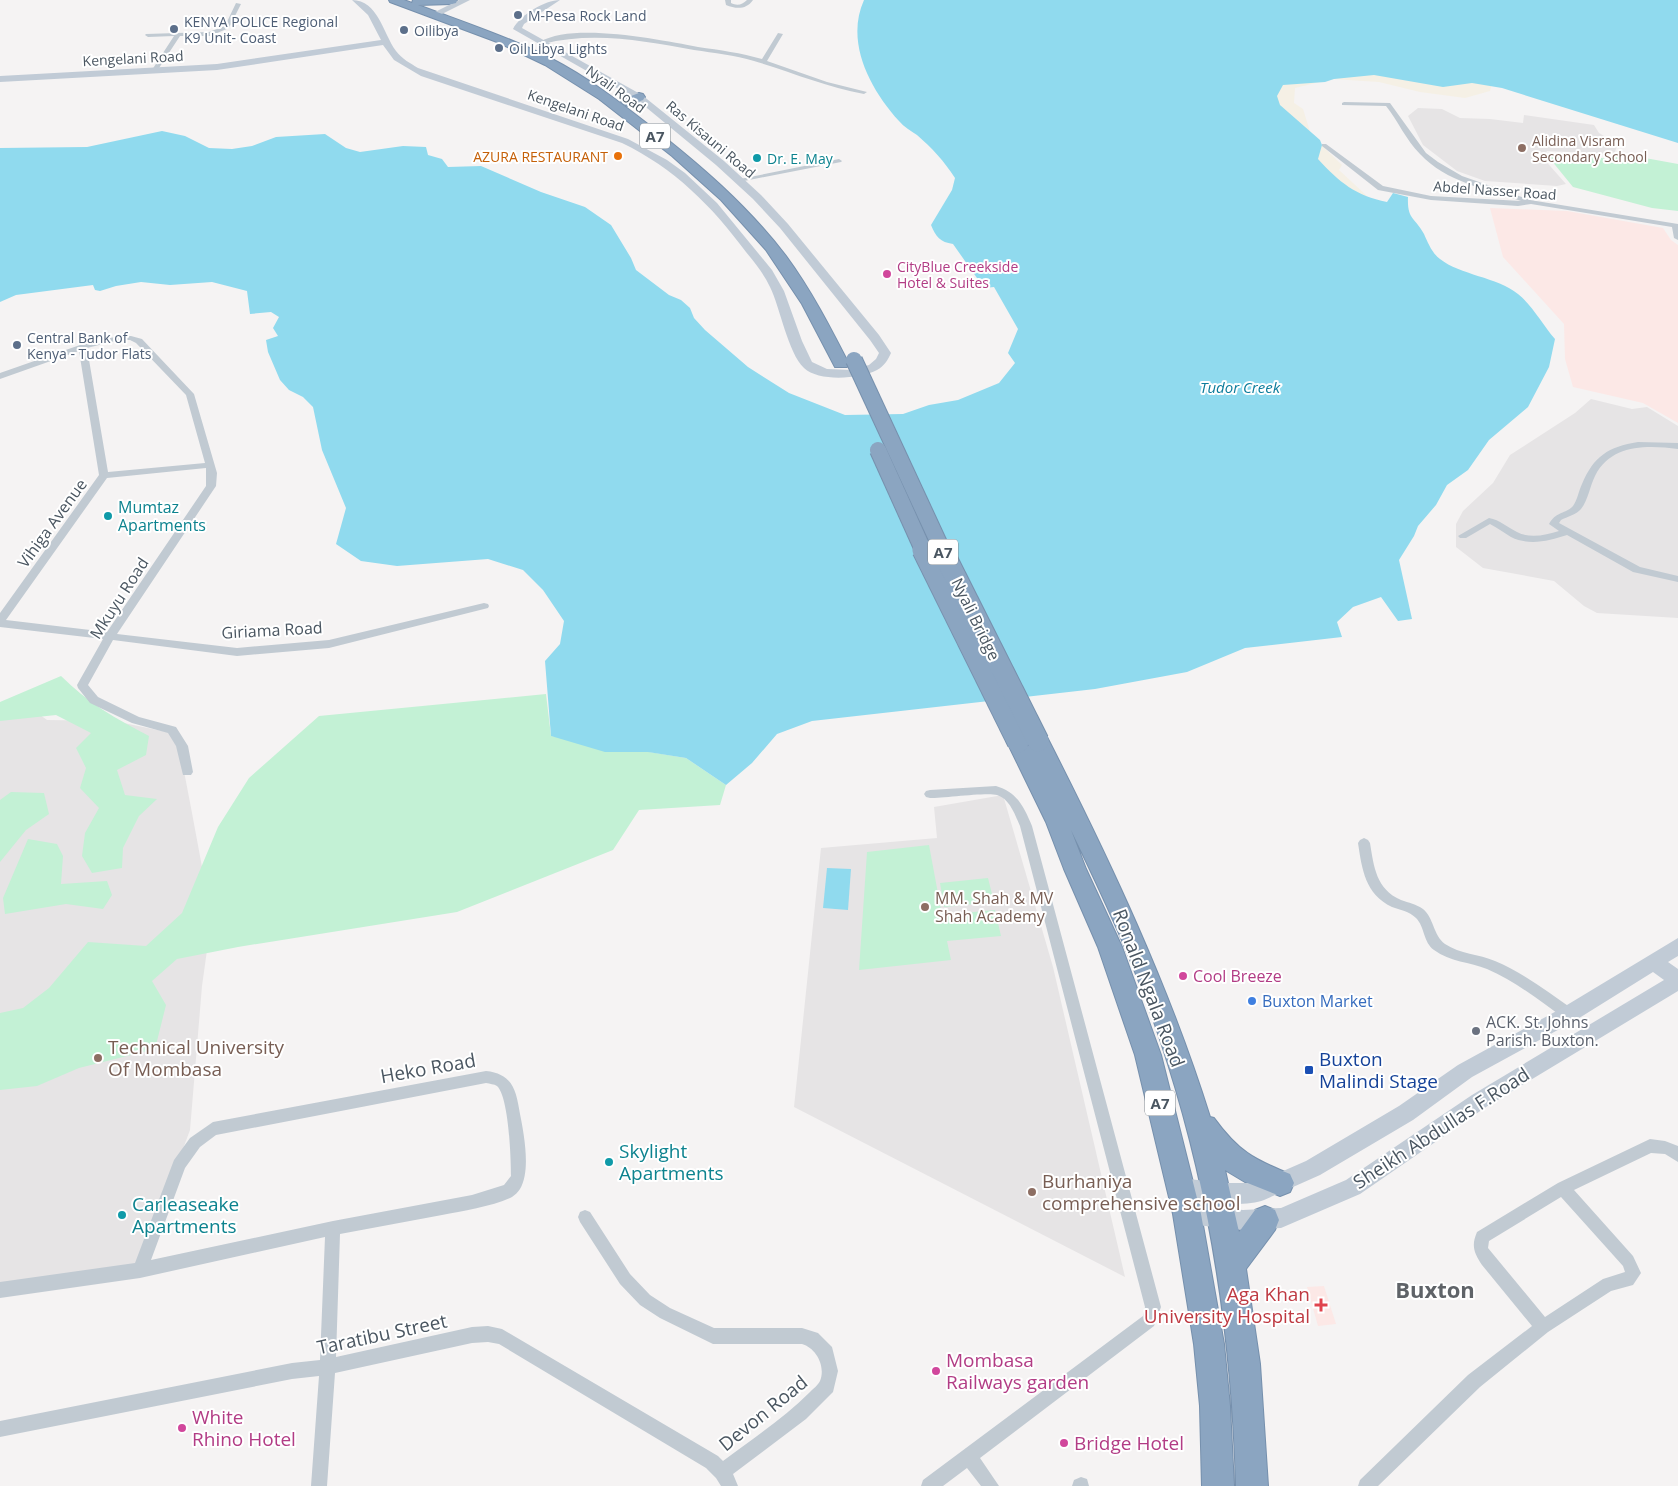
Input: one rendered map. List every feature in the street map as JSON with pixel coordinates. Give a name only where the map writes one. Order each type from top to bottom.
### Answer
[{"type":"highway","name":"Nyali Road","points":[[394,0],[448,7],[598,92],[649,131],[710,181],[769,244],[818,318],[847,356]]},
{"type":"highway","name":"Nyali Road","points":[[415,1],[448,7],[551,56],[633,100],[644,114],[712,173],[772,234],[805,276],[835,322]]},
{"type":"highway","points":[[521,42],[548,44]]},
{"type":"highway","name":"Nyali Bridge","points":[[847,356],[896,492],[965,638],[1028,742]]},
{"type":"highway","name":"Ronald Ngala Road","points":[[1028,742],[1138,952],[1161,1008],[1195,1112],[1218,1205],[1244,1346],[1252,1486]]},
{"type":"highway","name":"Ronald Ngala Road","points":[[1028,742],[1057,822],[1125,986],[1148,1055],[1187,1214],[1209,1344],[1216,1406],[1218,1486]]},
{"type":"highway","points":[[1195,1112],[1219,1149],[1235,1163],[1280,1183]]},
{"type":"highway","points":[[1230,1267],[1265,1220]]},
{"type":"main road","name":"Kengelani Road","points":[[356,0],[370,11],[377,21],[386,42],[395,56],[419,71],[625,141],[659,158],[684,177],[743,240],[777,288],[802,355],[809,366]]},
{"type":"main road","name":"Ras Kisauni Road","points":[[556,0],[520,23],[517,27],[518,30],[548,44],[633,100],[739,180],[790,233],[883,350]]},
{"type":"main road","name":"Kengelani Road","points":[[0,79],[236,65],[386,42]]},
{"type":"main road","points":[[625,141],[649,131]]},
{"type":"main road","points":[[809,366],[822,373],[842,375],[878,365],[883,360],[883,350]]},
{"type":"main road","name":"Sheikh Abdullas F.Road","points":[[1187,1214],[1257,1193],[1313,1168],[1406,1113],[1465,1071],[1569,1014],[1678,946]]},
{"type":"main road","points":[[1654,962],[1678,980]]},
{"type":"main road","name":"Sheikh Abdullas F.Road","points":[[1180,1188],[1218,1205],[1265,1220],[1281,1218],[1296,1212],[1353,1186],[1479,1101],[1678,980]]},
{"type":"street","points":[[728,0],[728,4],[740,6],[746,5],[750,0]]},
{"type":"street","points":[[148,35],[210,34],[227,27],[238,4]]},
{"type":"street","points":[[764,61],[780,34]]},
{"type":"street","points":[[155,70],[178,35]]},
{"type":"street","points":[[548,44],[566,37],[630,38],[764,61],[830,86],[864,92]]},
{"type":"street","points":[[1344,104],[1388,104],[1418,148],[1437,164],[1473,183],[1531,202]]},
{"type":"street","name":"Abdel Nasser Road","points":[[1324,145],[1375,184],[1387,189],[1431,198],[1518,204],[1531,202],[1677,226]]},
{"type":"street","points":[[739,180],[839,161]]},
{"type":"street","points":[[1677,226],[1678,238]]},
{"type":"street","name":"Mkuyu Road","points":[[83,347],[119,338],[131,338],[139,341],[190,394],[210,465],[211,486],[110,636],[82,685],[94,700],[136,720],[172,730],[182,746],[187,772]]},
{"type":"street","points":[[0,376],[83,347]]},
{"type":"street","name":"Vihiga Avenue","points":[[0,622],[104,476],[83,347]]},
{"type":"street","points":[[1678,446],[1638,444],[1608,454],[1601,460],[1586,483],[1577,508],[1555,520],[1554,524],[1637,570],[1678,578]]},
{"type":"street","points":[[104,476],[210,465]]},
{"type":"street","points":[[1463,536],[1489,521],[1494,522],[1516,536],[1525,538],[1547,538],[1567,532]]},
{"type":"street","name":"Giriama Road","points":[[0,622],[237,652],[329,644],[484,606]]},
{"type":"street","points":[[929,1486],[1149,1321],[1153,1307],[1026,826],[1017,805],[1006,793],[996,790],[930,794]]},
{"type":"street","points":[[1364,843],[1369,874],[1376,889],[1385,897],[1421,914],[1426,920],[1434,943],[1452,955],[1490,965],[1533,989],[1569,1014]]},
{"type":"street","name":"Heko Road","points":[[486,1077],[496,1078],[505,1086],[513,1115],[518,1169],[518,1177],[508,1191],[472,1202],[333,1228],[140,1270],[179,1166],[187,1151],[207,1132],[227,1126],[486,1077]]},
{"type":"street","points":[[1543,1326],[1486,1260],[1480,1249],[1482,1237],[1563,1188],[1650,1146],[1662,1146],[1674,1151],[1678,1155]]},
{"type":"street","points":[[1366,1486],[1474,1381],[1543,1326],[1608,1284],[1628,1280],[1633,1273],[1628,1260],[1563,1188]]},
{"type":"street","name":"Devon Road","points":[[586,1217],[615,1266],[625,1279],[645,1300],[665,1313],[713,1336],[802,1336],[812,1339],[826,1353],[830,1371],[827,1386],[800,1413],[722,1472]]},
{"type":"street","points":[[318,1486],[328,1367],[333,1228]]},
{"type":"street","points":[[0,1290],[140,1270]]},
{"type":"street","name":"Taratibu Street","points":[[0,1429],[292,1371],[328,1367],[472,1336],[495,1335],[513,1343],[581,1382],[608,1401],[712,1462],[722,1472],[730,1486]]},
{"type":"street","points":[[969,1456],[992,1486]]},
{"type":"shaded area","name":"Alidina Visram Secondary School","points":[[1418,108],[1442,109],[1460,118],[1523,123],[1524,115],[1594,125],[1599,133],[1618,144],[1614,154],[1547,151],[1543,158],[1566,184],[1557,186],[1485,181],[1457,171],[1423,145],[1408,116]]},
{"type":"shaded area","points":[[1490,208],[1567,211],[1663,228],[1671,240],[1678,245],[1678,423],[1643,403],[1573,387],[1565,359],[1564,324],[1503,257]]},
{"type":"shaded area","points":[[1591,399],[1632,409],[1647,407],[1678,426],[1678,618],[1597,613],[1584,606],[1554,581],[1483,568],[1456,547],[1456,524],[1463,511],[1493,483],[1510,455],[1575,413]]},
{"type":"shaded area","name":"Technical University Of Mombasa","points":[[29,707],[47,720],[114,721],[172,733],[183,766],[210,910],[209,936],[202,986],[190,1130],[138,1269],[0,1287],[0,714]]},
{"type":"shaded area","name":"Burhaniya comprehensive school","points":[[1003,795],[1053,967],[1125,1277],[794,1107],[821,848],[937,838],[934,807]]},
{"type":"shaded area","name":"Aga Khan University Hospital","points":[[1324,1286],[1336,1324],[1318,1326],[1307,1287]]},
{"type":"green space","points":[[1557,153],[1610,159],[1623,154],[1678,164],[1678,211],[1652,208],[1573,187],[1547,155]]},
{"type":"green space","points":[[61,676],[102,709],[149,736],[146,755],[117,770],[125,795],[157,799],[139,816],[123,848],[122,868],[92,873],[82,856],[85,833],[99,808],[80,788],[86,768],[76,748],[91,733],[56,715],[0,721],[0,702]]},
{"type":"green space","points":[[546,694],[551,736],[686,758],[726,785],[720,805],[639,810],[613,850],[457,912],[238,947],[177,959],[152,981],[166,1005],[155,1049],[79,1068],[37,1086],[0,1090],[0,1013],[23,1008],[49,988],[88,942],[146,946],[182,913],[218,827],[249,778],[319,716]]},
{"type":"green space","points":[[11,792],[44,793],[49,814],[26,830],[0,862],[0,800]]},
{"type":"green space","points":[[28,839],[57,844],[63,856],[61,884],[107,881],[112,895],[103,909],[66,904],[5,914],[3,898]]},
{"type":"green space","points":[[929,845],[942,915],[995,910],[1001,936],[947,941],[951,960],[859,970],[867,852]]},
{"type":"green space","points":[[988,878],[994,902],[944,907],[940,883]]},
{"type":"sand","points":[[1304,62],[1495,72],[1490,91],[1465,98],[1420,92],[1379,82],[1332,79],[1295,88],[1294,103],[1303,109],[1311,135],[1342,165],[1339,170],[1367,196],[1370,214],[1344,222],[1254,83]]},
{"type":"water","name":"Tudor Creek","points":[[864,0],[1678,0],[1678,143],[1502,88],[1472,83],[1443,87],[1374,75],[1334,79],[1325,82],[1283,85],[1277,96],[1280,105],[1320,140],[1322,145],[1318,159],[1333,175],[1357,192],[1376,199],[1387,202],[1393,193],[1408,197],[1410,214],[1421,228],[1430,248],[1437,257],[1458,269],[1500,284],[1518,294],[1533,309],[1555,339],[1549,367],[1528,407],[1489,440],[1468,470],[1447,485],[1436,505],[1418,526],[1399,560],[1412,619],[1398,621],[1381,597],[1353,607],[1337,622],[1342,637],[1245,648],[1187,672],[1095,689],[812,721],[777,734],[752,763],[726,785],[686,758],[648,752],[605,752],[551,736],[545,661],[560,644],[564,621],[543,590],[523,570],[488,559],[397,566],[361,561],[336,544],[346,508],[322,450],[313,407],[303,397],[289,390],[280,380],[268,352],[266,340],[278,336],[273,328],[279,317],[271,312],[250,314],[247,291],[212,282],[170,285],[141,282],[100,291],[95,290],[93,285],[16,295],[0,302],[0,148],[87,147],[162,131],[185,136],[209,148],[232,149],[252,146],[276,137],[325,134],[346,148],[360,152],[403,146],[426,147],[428,155],[442,159],[448,167],[481,166],[541,192],[585,207],[611,225],[636,270],[669,295],[681,300],[690,308],[694,318],[705,330],[748,367],[789,393],[845,415],[903,414],[929,405],[958,400],[999,383],[1015,363],[1008,353],[1018,329],[994,287],[984,288],[953,244],[945,242],[937,236],[931,225],[952,190],[955,178],[933,150],[899,121],[870,80],[859,48],[857,32]]},
{"type":"water","points":[[827,868],[851,869],[848,910],[823,908]]},
{"type":"place","name":"M-Pesa Rock Land","points":[[518,15]]},
{"type":"place","name":"KENYA POLICE Regional K9 Unit- Coast","points":[[174,29]]},
{"type":"place","name":"Oilibya","points":[[404,30]]},
{"type":"place","name":"Oil Libya Lights","points":[[499,48]]},
{"type":"place","name":"Alidina Visram Secondary School","points":[[1522,148]]},
{"type":"place","name":"AZURA RESTAURANT","points":[[618,156]]},
{"type":"place","name":"Dr. E. May","points":[[757,158]]},
{"type":"place","name":"CityBlue Creekside Hotel & Suites","points":[[887,274]]},
{"type":"place","name":"Central Bank of Kenya - Tudor Flats","points":[[17,345]]},
{"type":"place","name":"Mumtaz Apartments","points":[[108,516]]},
{"type":"place","name":"MM. Shah & MV Shah Academy","points":[[925,907]]},
{"type":"place","name":"Cool Breeze","points":[[1183,976]]},
{"type":"place","name":"Buxton Market","points":[[1252,1001]]},
{"type":"place","name":"ACK. St. Johns Parish. Buxton.","points":[[1476,1031]]},
{"type":"place","name":"Technical University Of Mombasa","points":[[98,1058]]},
{"type":"place","name":"Buxton Malindi Stage","points":[[1309,1070]]},
{"type":"place","name":"Skylight Apartments","points":[[609,1162]]},
{"type":"place","name":"Burhaniya comprehensive school","points":[[1032,1192]]},
{"type":"place","name":"Carleaseake Apartments","points":[[122,1215]]},
{"type":"place","name":"Aga Khan University Hospital","points":[[1321,1305]]},
{"type":"place","name":"Mombasa Railways garden","points":[[936,1371]]},
{"type":"place","name":"White Rhino Hotel","points":[[182,1428]]},
{"type":"place","name":"Bridge Hotel","points":[[1064,1443]]},
{"type":"district","name":"Buxton","points":[[1435,1289]]}]
